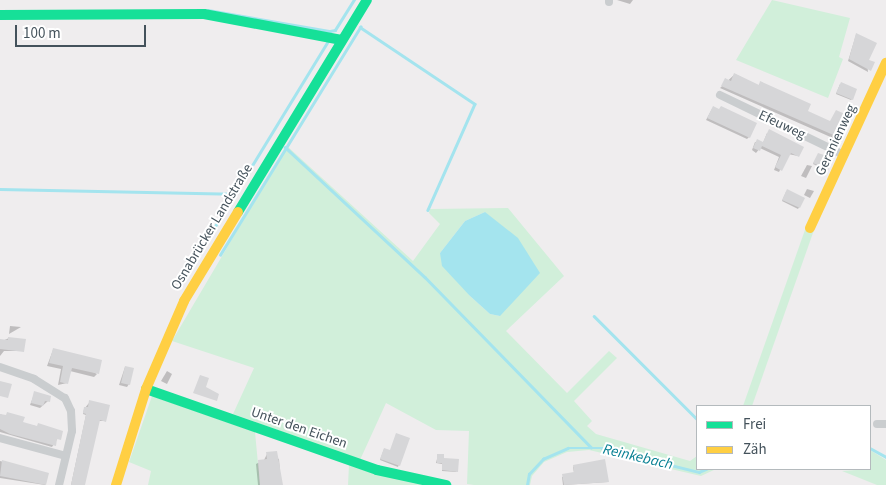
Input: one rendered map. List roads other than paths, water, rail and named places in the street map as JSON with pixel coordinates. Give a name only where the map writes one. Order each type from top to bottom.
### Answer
[{"type":"street","name":"Osnabrücker Landstraße","points":[[116,485],[146,389],[184,301],[367,0]]},
{"type":"street","points":[[0,15],[204,14],[342,40]]},
{"type":"street","name":"Geranienweg","points":[[810,228],[886,63]]},
{"type":"street","name":"Efeuweg","points":[[720,96],[844,154]]},
{"type":"street","points":[[0,367],[34,379],[66,398],[73,421],[59,485]]},
{"type":"street","name":"Unter den Eichen","points":[[146,389],[377,470],[446,485]]},
{"type":"street","points":[[877,424],[886,424]]},
{"type":"street","points":[[0,438],[66,456]]},
{"type":"water","points":[[485,212],[518,238],[540,273],[500,316],[490,314],[470,296],[442,266],[440,253],[465,221]]},
{"type":"waterway","points":[[208,10],[330,31],[335,30],[354,0]]},
{"type":"waterway","points":[[220,255],[360,27],[475,104],[428,210]]},
{"type":"waterway","points":[[195,259],[328,41]]},
{"type":"waterway","points":[[285,147],[425,277],[591,447]]},
{"type":"waterway","points":[[0,189],[232,194]]},
{"type":"waterway","points":[[594,316],[696,418]]},
{"type":"waterway","name":"Reinkebach","points":[[527,485],[529,474],[543,459],[568,448],[602,448],[699,472],[704,470]]},
{"type":"waterway","name":"Reinkebach","points":[[871,449],[886,457]]}]
